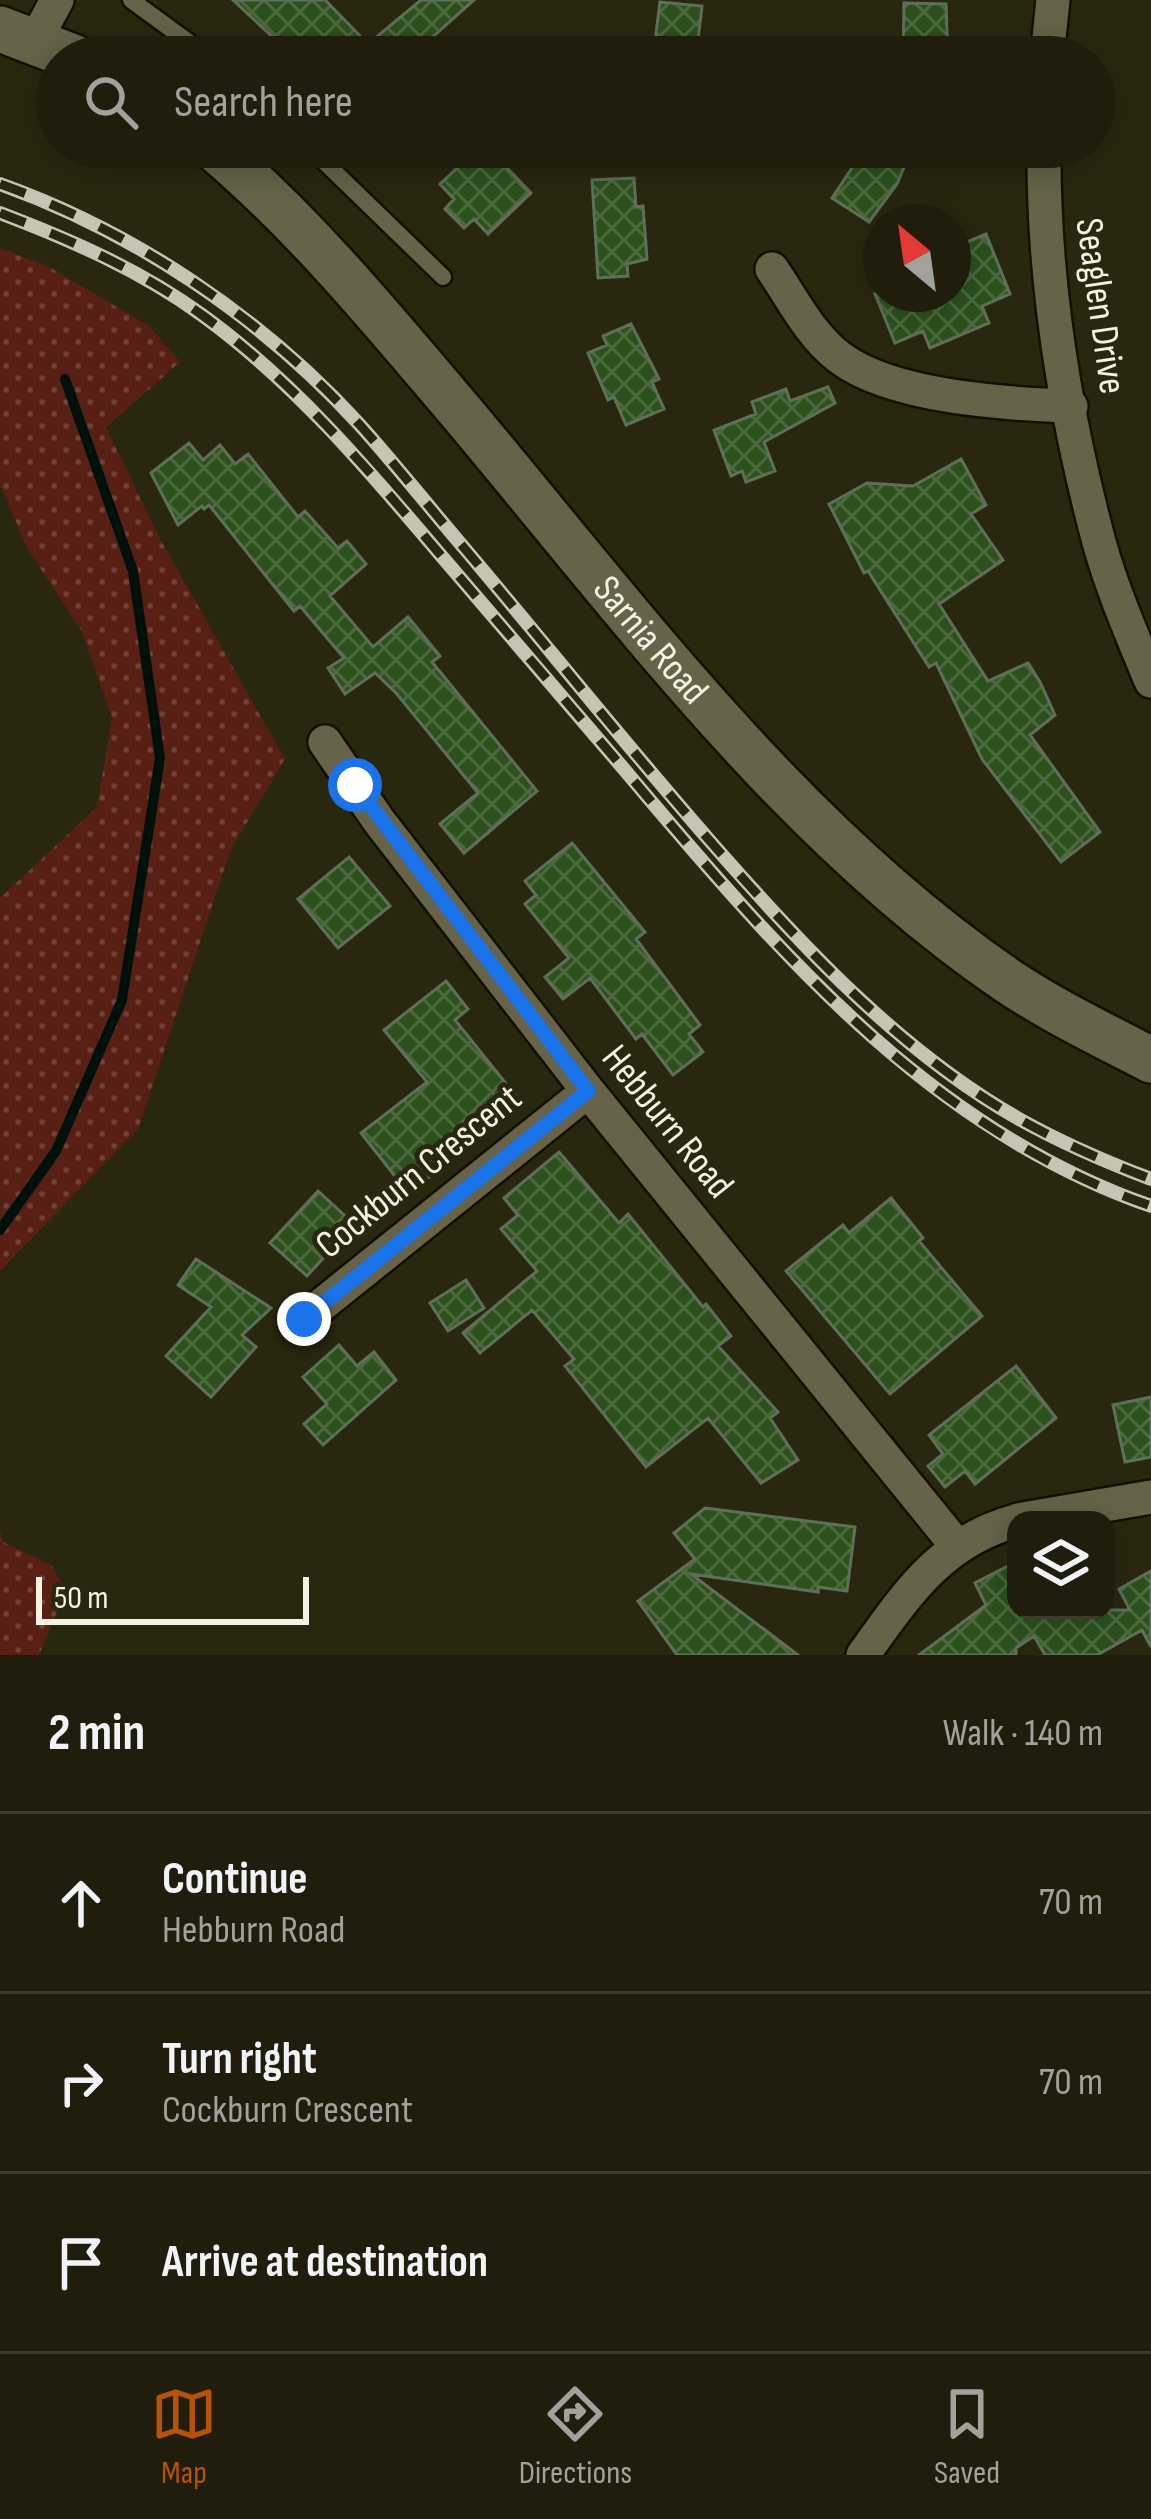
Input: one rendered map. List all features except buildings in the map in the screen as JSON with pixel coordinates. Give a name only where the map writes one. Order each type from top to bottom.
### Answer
[{"type":"main road","name":"Sarnia Road","points":[[238,168],[338,267],[692,686],[843,847],[923,918],[1010,982],[1151,1060]]},
{"type":"street","points":[[39,36],[57,0]]},
{"type":"street","points":[[1049,36],[1053,0]]},
{"type":"street","name":"Seaglen Drive","points":[[1045,168],[1047,265],[1070,406],[1099,540],[1151,681]]},
{"type":"street","points":[[772,269],[815,334],[837,356],[865,373],[1004,404],[1070,406]]},
{"type":"street","name":"Hebburn Road","points":[[325,742],[379,821],[588,1091],[956,1545]]},
{"type":"street","name":"Cockburn Crescent","points":[[304,1319],[588,1091]]},
{"type":"street","points":[[1069,1511],[1151,1497]]},
{"type":"street","points":[[863,1655],[902,1600],[956,1545],[1007,1524]]},
{"type":"lane","points":[[131,0],[180,36]]},
{"type":"lane","points":[[331,168],[443,277]]},
{"type":"shaded area","points":[[0,248],[51,268],[149,326],[180,362],[106,427],[160,539],[285,759],[231,849],[138,1129],[0,1271],[0,898],[97,807],[112,718],[82,632],[27,548],[0,484]]},
{"type":"shaded area","points":[[0,1530],[3,1542],[51,1565],[66,1590],[39,1655],[0,1655]]},
{"type":"waterway","points":[[0,1230],[56,1151],[122,1000],[160,758],[133,571],[65,379]]},
{"type":"railway","points":[[0,184],[147,253],[194,282],[281,349],[359,424],[710,841],[853,993],[975,1092],[1051,1136],[1151,1179]]},
{"type":"railway","points":[[0,213],[130,270],[235,340],[355,457],[758,923],[874,1038],[1003,1135],[1074,1174],[1151,1206]]},
{"type":"route","points":[[304,1319],[588,1091],[355,785]]}]
